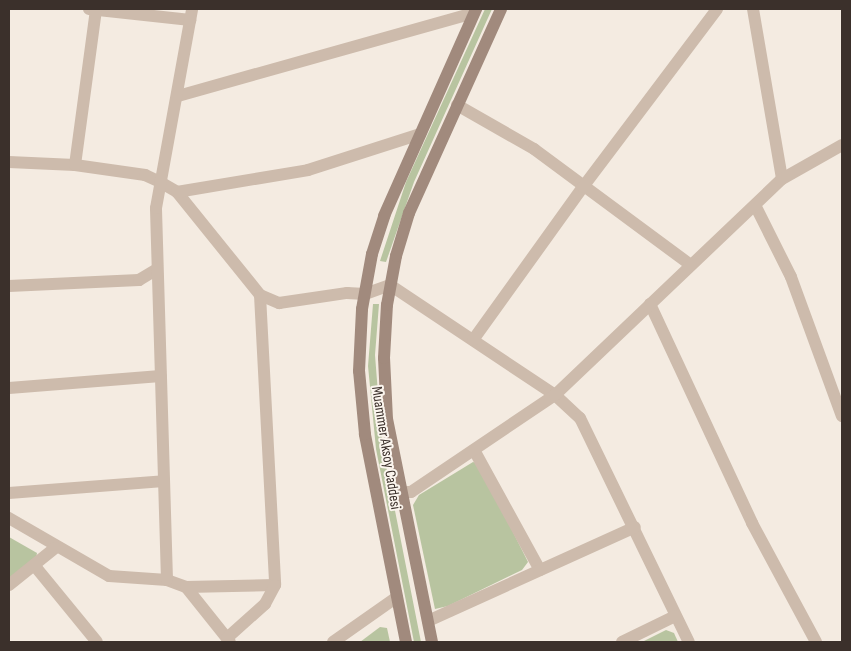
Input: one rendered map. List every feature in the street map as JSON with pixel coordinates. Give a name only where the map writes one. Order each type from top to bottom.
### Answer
[{"type":"main road","points":[[432,642],[400,492],[385,395],[385,333],[390,285],[409,213],[501,9]]},
{"type":"main road","name":"Muammer Aksoy Caddesi","points":[[406,642],[360,398],[360,338],[365,294],[378,233],[475,11]]},
{"type":"street","points":[[75,164],[94,9],[191,14],[178,96],[156,208],[167,580]]},
{"type":"street","points":[[474,340],[583,187],[717,9]]},
{"type":"street","points":[[753,9],[782,179]]},
{"type":"street","points":[[178,96],[475,11]]},
{"type":"street","points":[[457,105],[534,150],[691,265]]},
{"type":"street","points":[[177,192],[308,170],[420,134]]},
{"type":"street","points":[[400,492],[411,492],[555,395],[782,179],[842,145]]},
{"type":"street","points":[[9,162],[75,164],[145,175],[177,192],[260,295],[279,303],[348,293],[365,294],[390,285],[555,395],[580,418],[635,526],[675,616],[689,642]]},
{"type":"street","points":[[755,205],[791,277],[842,416]]},
{"type":"street","points":[[9,286],[139,280],[157,268]]},
{"type":"street","points":[[186,587],[228,640],[265,604],[275,585],[260,295]]},
{"type":"street","points":[[650,304],[752,523],[816,642]]},
{"type":"street","points":[[9,388],[161,376]]},
{"type":"street","points":[[474,450],[540,570]]},
{"type":"street","points":[[9,493],[164,481]]},
{"type":"street","points":[[9,518],[55,548],[109,576],[167,580],[186,587],[275,585]]},
{"type":"street","points":[[428,621],[635,526]]},
{"type":"street","points":[[9,586],[55,548]]},
{"type":"street","points":[[34,565],[97,642]]},
{"type":"street","points":[[333,642],[396,597]]},
{"type":"street","points":[[622,642],[675,616]]},
{"type":"green space","points":[[485,9],[492,9],[414,182],[386,262],[380,261],[406,182]]},
{"type":"green space","points":[[373,304],[379,304],[375,355],[382,445],[421,642],[414,642],[376,449],[368,366]]},
{"type":"green space","points":[[473,462],[479,464],[528,562],[522,570],[448,606],[435,609],[413,505],[419,495]]},
{"type":"green space","points":[[9,537],[37,553],[36,558],[9,580]]},
{"type":"green space","points":[[380,627],[387,628],[390,642],[360,642]]},
{"type":"green space","points":[[666,630],[674,633],[678,642],[642,642]]}]
